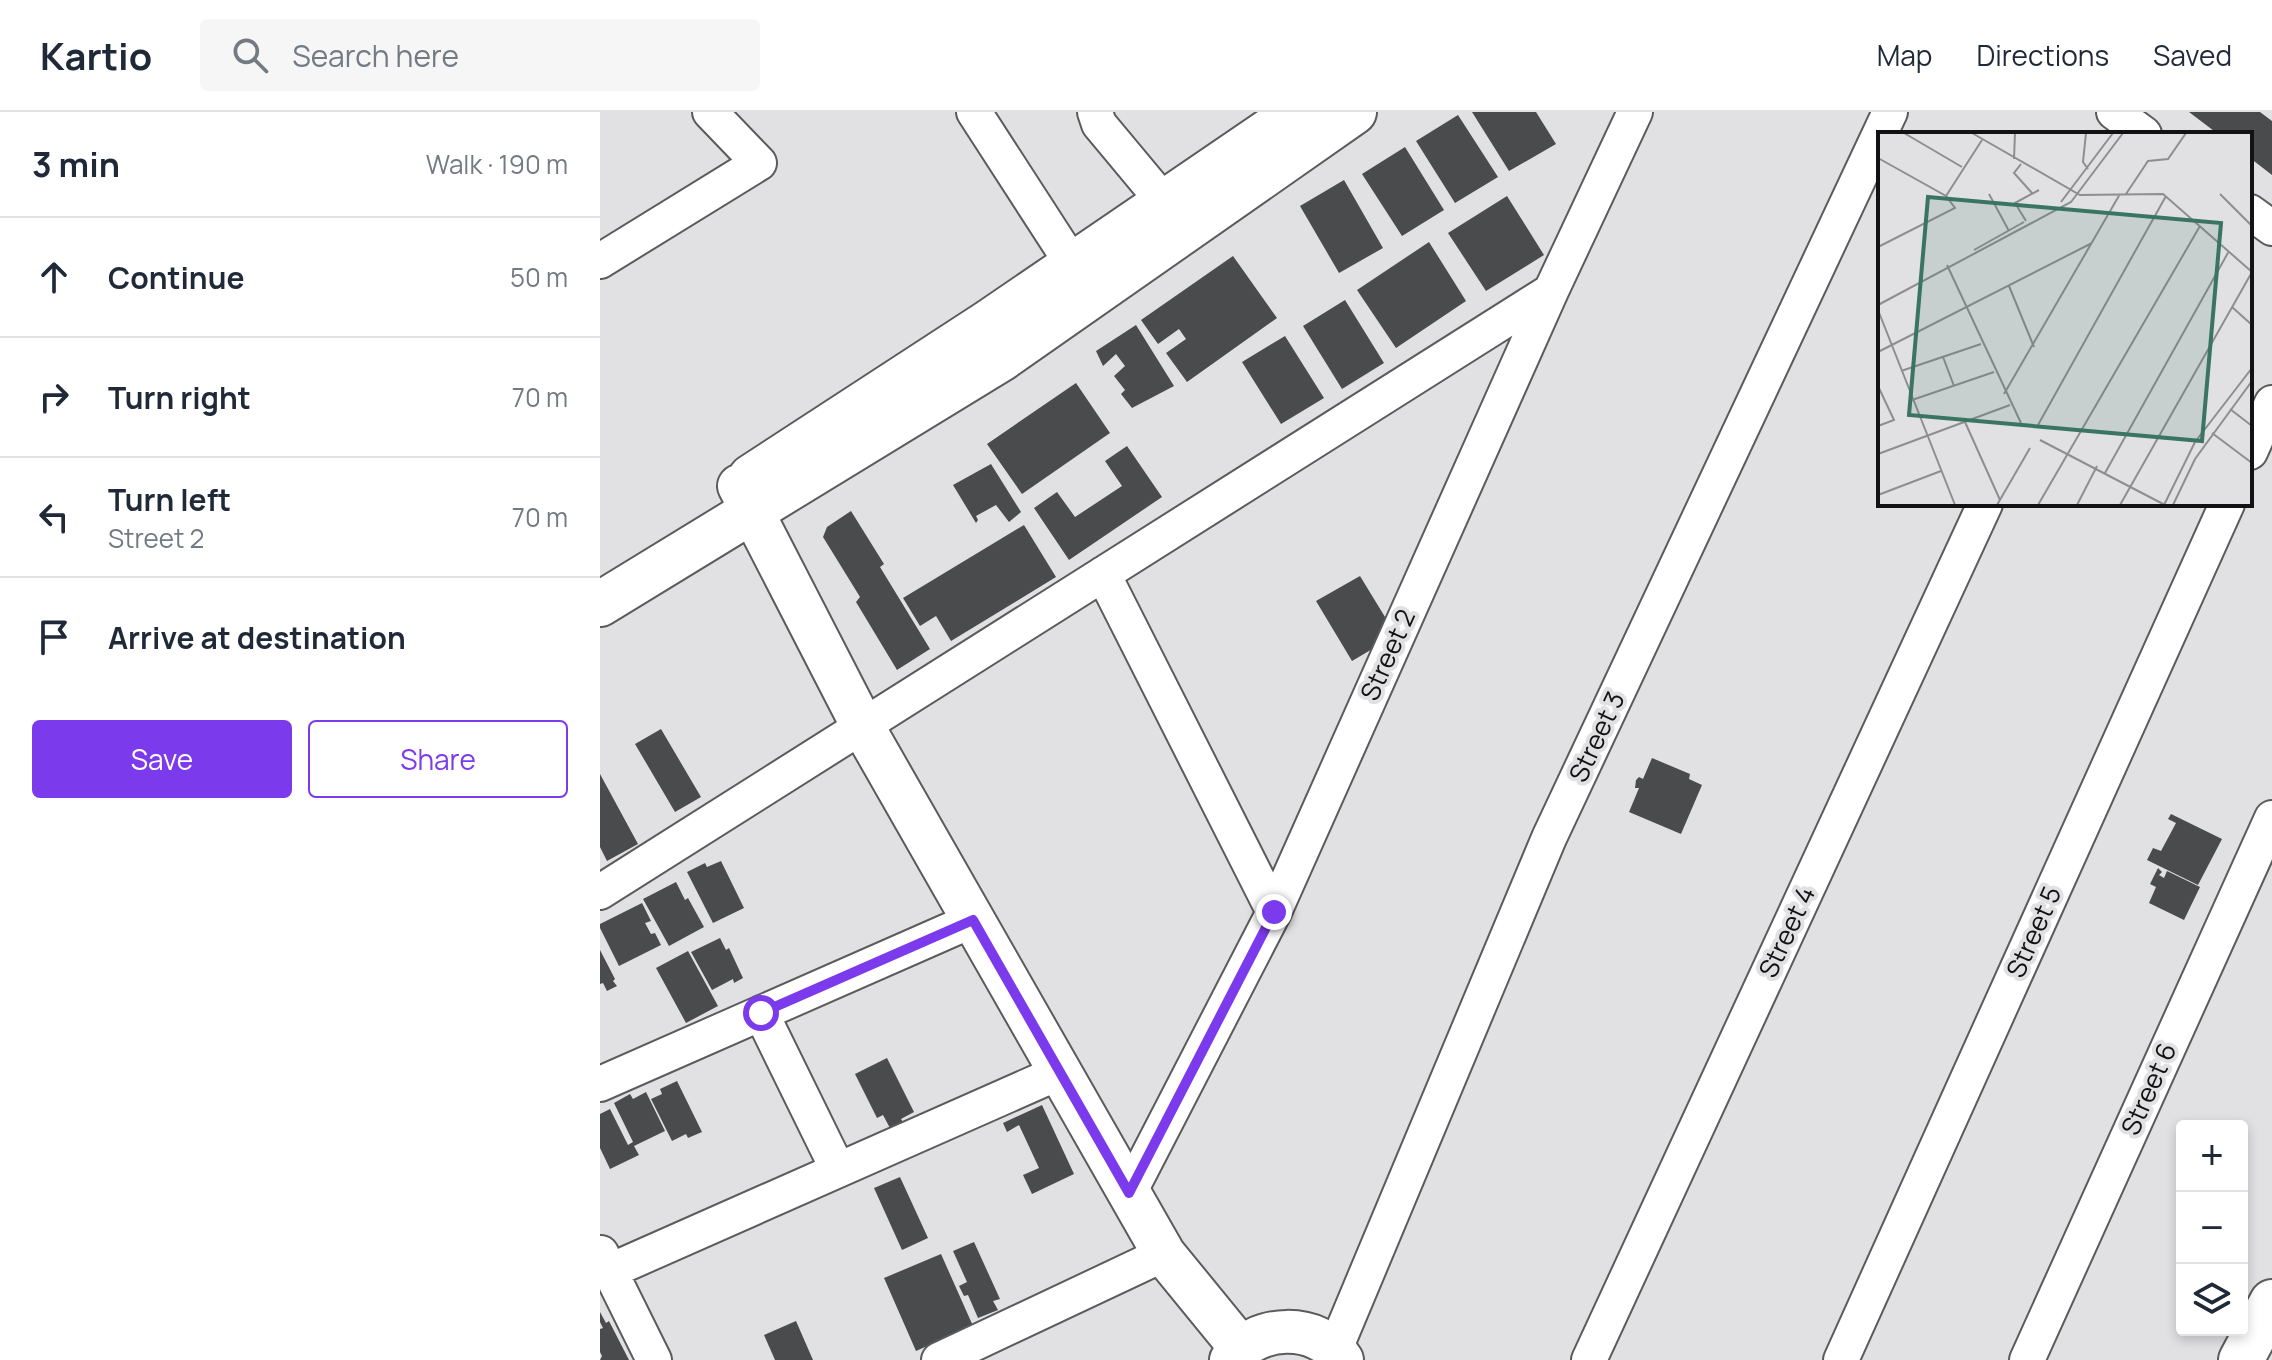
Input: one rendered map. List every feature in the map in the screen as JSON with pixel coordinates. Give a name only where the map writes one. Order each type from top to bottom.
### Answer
[{"type":"main road","points":[[600,604],[1073,265],[1297,112]]},
{"type":"main road","points":[[600,572],[745,498],[1001,359],[1354,112]]},
{"type":"main road","points":[[2241,1360],[2272,1302]]},
{"type":"street","points":[[600,261],[759,163],[710,112]]},
{"type":"street","points":[[974,112],[1073,265]]},
{"type":"street","points":[[1095,112],[1099,124],[1164,202]]},
{"type":"street","name":"Street 2","points":[[1129,1193],[1274,912],[1551,291],[1635,112]]},
{"type":"street","name":"Street 3","points":[[1881,132],[1890,112]]},
{"type":"street","points":[[2114,112],[2141,132]]},
{"type":"street","name":"Street 3","points":[[1338,1355],[1549,838],[1878,138]]},
{"type":"street","points":[[2252,213],[2272,228]]},
{"type":"street","points":[[600,892],[1551,291]]},
{"type":"street","points":[[2252,448],[2272,403]]},
{"type":"street","points":[[745,498],[863,727],[1164,1254],[1235,1353],[1271,1332],[1305,1333],[1338,1355]]},
{"type":"street","name":"Street 4","points":[[1589,1360],[1984,506]]},
{"type":"street","name":"Street 5","points":[[1841,1360],[2226,506]]},
{"type":"street","points":[[1103,574],[1274,912]]},
{"type":"street","name":"Street 6","points":[[2027,1360],[2272,818]]},
{"type":"street","points":[[600,1084],[973,920]]},
{"type":"street","points":[[761,1013],[838,1170]]},
{"type":"street","points":[[654,1360],[605,1260],[838,1170],[1060,1072]]},
{"type":"street","points":[[939,1360],[1164,1254]]},
{"type":"building","points":[[1472,112],[1536,112],[1556,144],[1509,171]]},
{"type":"building","points":[[2189,112],[2260,112],[2272,121],[2272,175],[2252,160],[2252,132],[2215,132]]},
{"type":"building","points":[[1458,115],[1498,177],[1455,203],[1416,141]]},
{"type":"building","points":[[1405,147],[1444,210],[1402,236],[1362,174]]},
{"type":"building","points":[[1344,180],[1383,248],[1339,273],[1300,206]]},
{"type":"building","points":[[1507,196],[1544,255],[1486,291],[1448,233]]},
{"type":"building","points":[[1429,242],[1466,301],[1396,348],[1357,290]]},
{"type":"building","points":[[1233,256],[1277,318],[1187,382],[1166,353],[1186,339],[1179,329],[1158,344],[1141,320]]},
{"type":"building","points":[[1345,300],[1384,363],[1342,389],[1303,326]]},
{"type":"building","points":[[1136,325],[1174,386],[1132,408],[1121,394],[1125,390],[1114,376],[1125,366],[1116,354],[1103,366],[1096,351]]},
{"type":"building","points":[[1285,336],[1324,398],[1281,424],[1242,362]]},
{"type":"building","points":[[1076,383],[1110,433],[1022,494],[987,444]]},
{"type":"building","points":[[1127,446],[1162,497],[1069,560],[1034,508],[1057,492],[1075,517],[1122,486],[1105,461]]},
{"type":"building","points":[[991,464],[1021,512],[1009,522],[996,505],[976,516],[976,523],[953,485]]},
{"type":"building","points":[[851,511],[884,564],[880,567],[930,649],[897,670],[856,602],[860,597],[823,537],[827,527]]},
{"type":"building","points":[[1024,525],[1056,577],[951,641],[936,616],[920,626],[903,598]]},
{"type":"building","points":[[1360,576],[1396,635],[1352,661],[1316,601]]},
{"type":"building","points":[[661,729],[701,797],[675,812],[635,744]]},
{"type":"building","points":[[1652,758],[1690,774],[1689,779],[1702,785],[1681,834],[1629,812],[1639,788],[1635,788],[1636,780],[1639,777],[1643,779]]},
{"type":"building","points":[[600,774],[638,844],[607,861],[600,847]]},
{"type":"building","points":[[2171,814],[2222,839],[2198,885],[2147,860],[2153,848],[2161,851],[2176,823],[2168,819]]},
{"type":"building","points":[[721,861],[744,908],[713,923],[687,872],[705,863],[707,867]]},
{"type":"building","points":[[2158,868],[2162,872],[2159,875],[2164,878],[2167,871],[2200,887],[2184,920],[2149,903],[2156,887],[2150,884]]},
{"type":"building","points":[[676,882],[704,927],[669,946],[643,899]]},
{"type":"building","points":[[642,903],[651,921],[645,923],[661,945],[619,966],[600,924]]},
{"type":"building","points":[[720,938],[726,950],[729,948],[743,978],[734,983],[733,979],[712,990],[691,952]]},
{"type":"building","points":[[600,950],[617,986],[607,991],[603,983],[600,984]]},
{"type":"building","points":[[688,951],[718,1006],[686,1023],[656,968]]},
{"type":"building","points":[[887,1058],[914,1112],[901,1119],[904,1124],[891,1130],[883,1115],[877,1118],[855,1074]]},
{"type":"building","points":[[677,1081],[702,1132],[688,1138],[686,1134],[672,1141],[651,1099],[662,1094],[660,1089]]},
{"type":"building","points":[[646,1092],[665,1131],[634,1146],[639,1155],[610,1169],[600,1148],[600,1114],[610,1109],[628,1145],[633,1142],[614,1103],[630,1094],[633,1099]]},
{"type":"building","points":[[1042,1105],[1074,1174],[1032,1194],[1023,1175],[1039,1168],[1019,1125],[1007,1132],[1003,1123]]},
{"type":"building","points":[[900,1177],[928,1238],[902,1250],[874,1188]]},
{"type":"building","points":[[974,1242],[1000,1299],[993,1301],[998,1310],[978,1318],[968,1295],[964,1296],[959,1286],[967,1282],[953,1251]]},
{"type":"building","points":[[941,1254],[973,1326],[916,1351],[884,1278]]},
{"type":"building","points":[[600,1312],[606,1323],[609,1321],[629,1360],[600,1360],[600,1329],[603,1328]]},
{"type":"building","points":[[796,1321],[813,1360],[775,1360],[764,1335]]},
{"type":"route","points":[[761,1013],[973,920],[1129,1193],[1274,912]]}]
